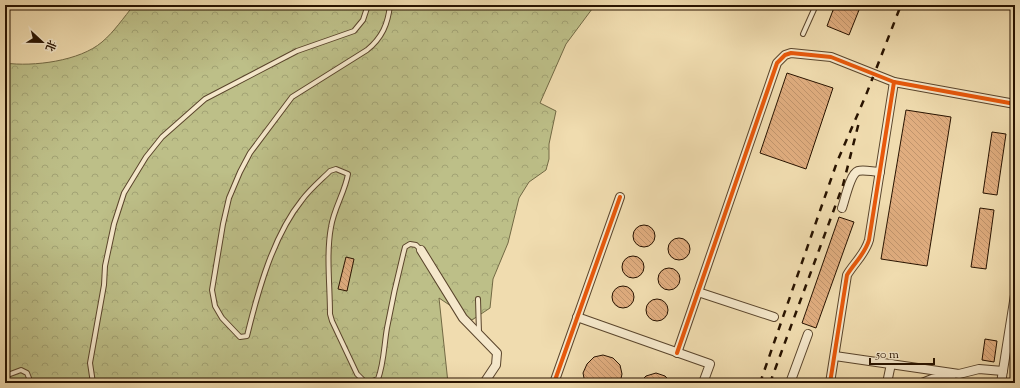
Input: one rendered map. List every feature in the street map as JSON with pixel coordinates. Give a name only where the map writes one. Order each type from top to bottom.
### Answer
[{"type":"street","points":[[677,353],[780,58],[785,55],[797,53],[831,57],[894,82],[1015,104]]},
{"type":"street","points":[[830,383],[847,275],[853,264],[866,250],[894,82]]},
{"type":"street","points":[[842,208],[851,178],[855,173],[862,171],[880,172]]},
{"type":"street","points":[[554,383],[620,197]]},
{"type":"street","points":[[421,250],[463,318],[495,349],[498,357],[496,365],[484,383]]},
{"type":"street","points":[[698,292],[774,317]]},
{"type":"street","points":[[1001,383],[1015,295]]},
{"type":"street","points":[[577,317],[710,364],[703,383]]},
{"type":"street","points":[[790,383],[808,334]]},
{"type":"street","points":[[835,356],[959,374]]},
{"type":"street","points":[[887,383],[891,364]]},
{"type":"street","points":[[922,383],[932,379],[979,369],[1003,371]]},
{"type":"lane","points":[[93,383],[90,363],[104,285],[105,266],[114,224],[124,193],[146,157],[162,137],[205,99],[297,51],[354,31],[363,20],[368,5]]},
{"type":"lane","points":[[390,5],[387,24],[378,42],[368,50],[292,97],[250,153],[229,198],[222,224],[212,290],[215,306],[222,318],[240,337],[246,336],[253,310],[277,241],[290,217],[302,199],[330,171],[336,169],[348,174],[346,186],[331,227],[329,263],[330,314],[358,374],[366,383],[378,379],[382,366],[392,298],[405,247],[410,244],[416,245],[421,250]]},
{"type":"lane","points":[[803,34],[816,5]]},
{"type":"lane","points":[[478,299],[479,335]]},
{"type":"lane","points":[[5,376],[21,370],[26,373],[31,383]]},
{"type":"green space","points":[[134,5],[595,5],[566,44],[540,103],[556,111],[549,144],[549,159],[546,170],[529,182],[519,198],[508,243],[493,279],[490,308],[472,320],[439,298],[448,383],[5,383],[5,63],[42,63],[82,54],[93,49],[102,42],[115,29]]},
{"type":"building","points":[[835,5],[861,5],[849,35],[827,26]]},
{"type":"building","points":[[787,73],[833,88],[806,169],[760,153]]},
{"type":"building","points":[[906,110],[951,117],[927,266],[881,259]]},
{"type":"building","points":[[992,132],[1006,134],[997,195],[983,193]]},
{"type":"building","points":[[980,208],[994,210],[986,269],[971,267]]},
{"type":"building","points":[[839,217],[854,222],[816,328],[802,323]]},
{"type":"building","points":[[640,225],[648,225],[655,232],[655,240],[648,247],[640,247],[633,240],[633,232]]},
{"type":"building","points":[[675,238],[683,238],[690,245],[690,253],[683,260],[675,260],[668,253],[668,245]]},
{"type":"building","points":[[629,256],[637,256],[644,263],[644,271],[637,278],[629,278],[622,271],[622,263]]},
{"type":"building","points":[[346,257],[354,259],[347,291],[338,289]]},
{"type":"building","points":[[665,268],[673,268],[680,275],[680,283],[673,290],[665,290],[658,283],[658,275]]},
{"type":"building","points":[[619,286],[627,286],[634,293],[634,301],[627,308],[619,308],[612,301],[612,293]]},
{"type":"building","points":[[653,299],[661,299],[668,306],[668,314],[661,321],[653,321],[646,314],[646,306]]},
{"type":"building","points":[[985,339],[997,341],[994,362],[982,360]]},
{"type":"building","points":[[603,355],[613,358],[620,365],[622,374],[620,383],[585,383],[583,373],[587,364],[594,357]]},
{"type":"building","points":[[656,373],[665,376],[672,383],[639,383],[646,376]]},
{"type":"railway","points":[[760,383],[837,162],[866,95],[901,5]]},
{"type":"railway","points":[[770,383],[843,185],[859,122]]},
{"type":"cycle path","points":[[677,353],[777,63],[785,55],[791,53],[831,57],[894,82],[1015,104]]},
{"type":"cycle path","points":[[830,383],[847,275],[862,254],[869,240],[894,82]]},
{"type":"cycle path","points":[[554,383],[620,197]]}]
